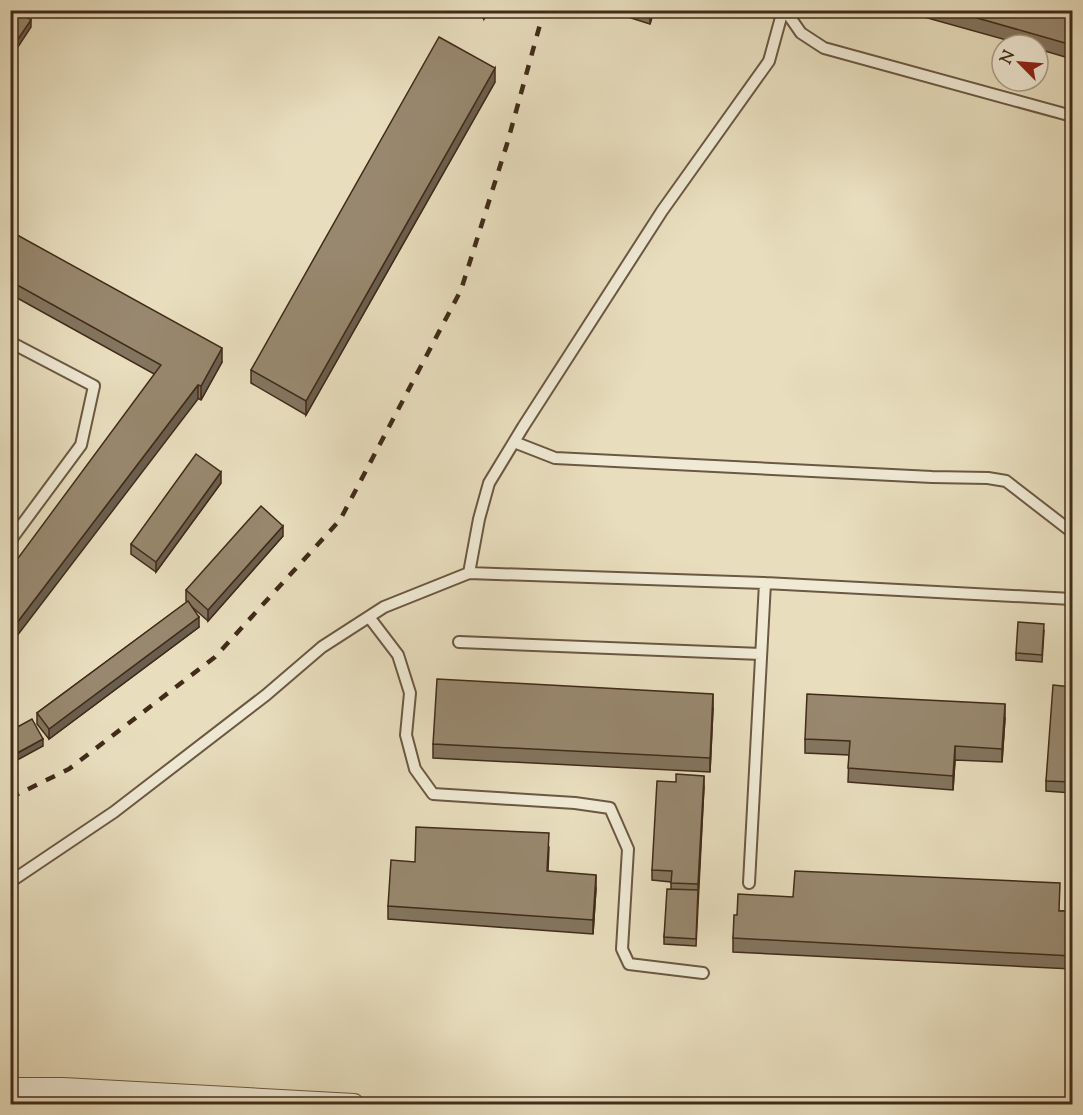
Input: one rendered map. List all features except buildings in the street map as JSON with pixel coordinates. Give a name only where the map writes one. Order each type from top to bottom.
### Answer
[{"type":"street","points":[[10,1088],[63,1088],[354,1104]]},
{"type":"lane","points":[[784,10],[801,33],[824,48],[1072,116]]},
{"type":"lane","points":[[469,573],[479,519],[489,483],[662,211],[769,61],[784,10]]},
{"type":"lane","points":[[10,342],[94,386],[81,444],[10,541]]},
{"type":"lane","points":[[514,442],[555,458],[988,478],[1006,481],[1072,532]]},
{"type":"lane","points":[[10,882],[114,812],[266,695],[322,647],[384,607],[469,573],[765,583],[1072,599]]},
{"type":"lane","points":[[749,883],[765,583]]},
{"type":"lane","points":[[369,617],[398,655],[410,693],[406,735],[415,769],[433,794],[575,803],[610,808],[628,849],[622,949],[629,964],[703,973]]},
{"type":"lane","points":[[459,642],[761,654]]},
{"type":"railway","points":[[10,798],[69,769],[215,657],[340,520],[461,290],[507,144],[544,10]]}]
